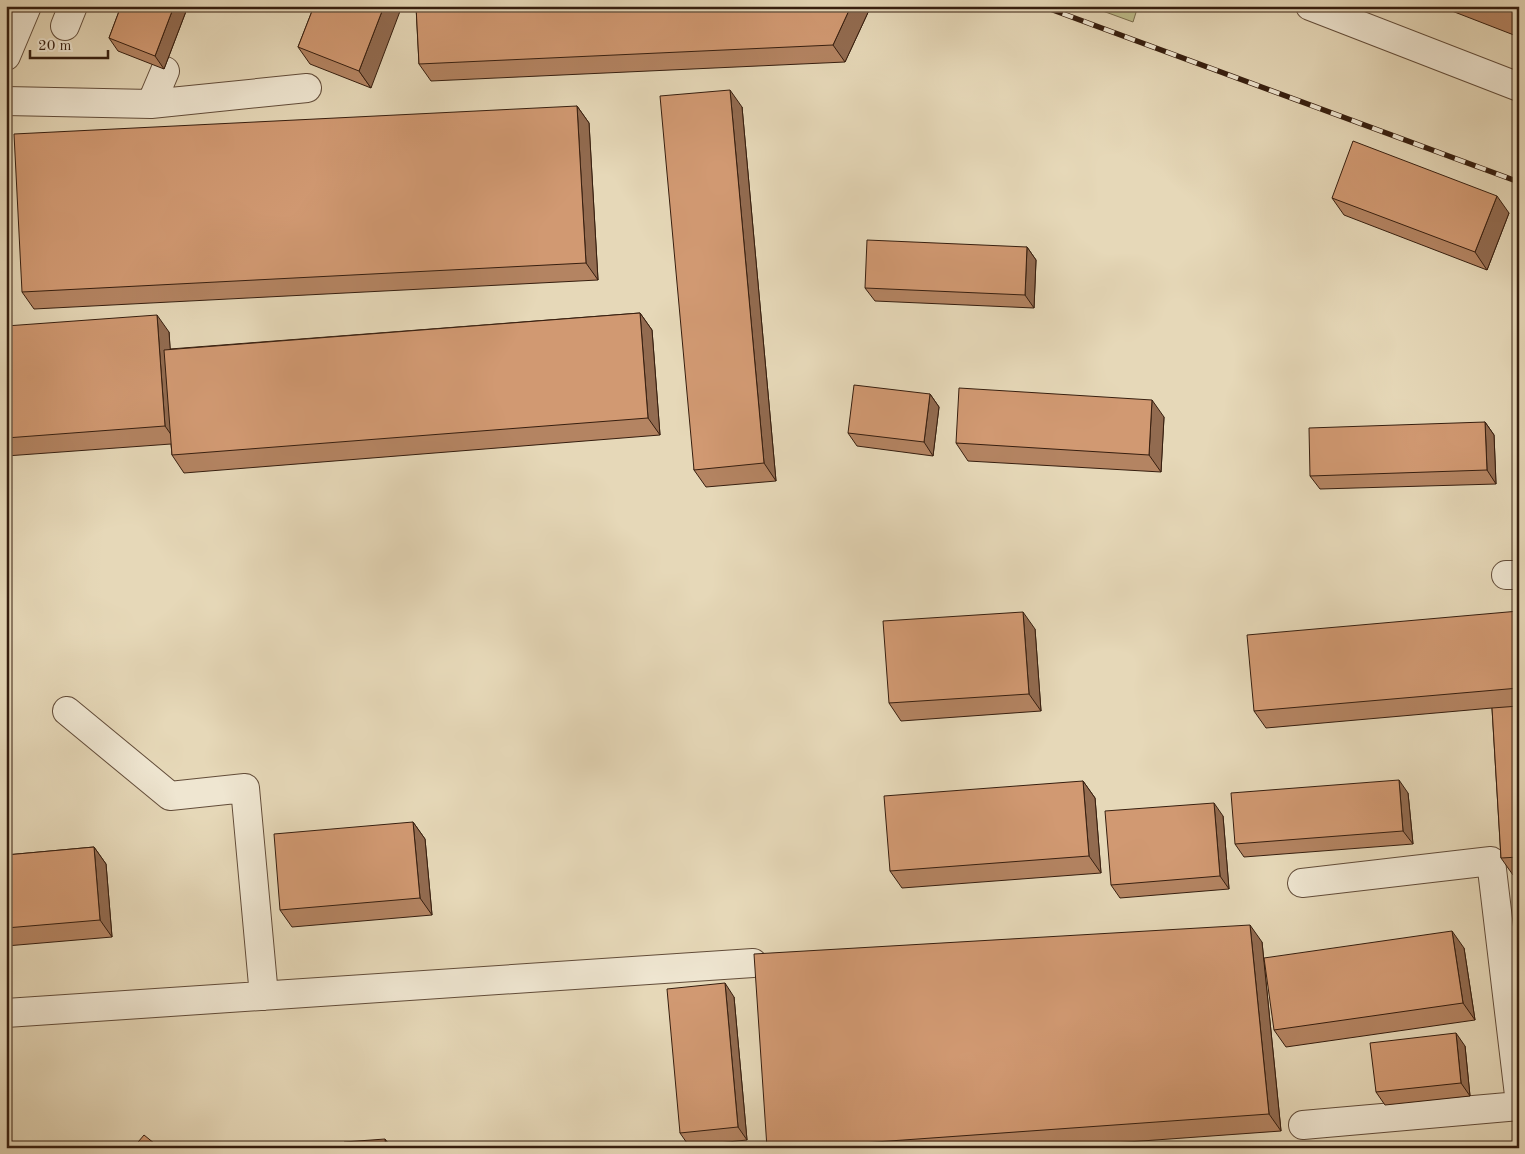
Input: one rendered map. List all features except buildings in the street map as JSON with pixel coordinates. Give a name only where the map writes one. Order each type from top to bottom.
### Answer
[{"type":"lane","points":[[6,56],[27,6]]},
{"type":"lane","points":[[1310,6],[1519,87]]},
{"type":"lane","points":[[151,104],[165,71]]},
{"type":"lane","points":[[6,101],[151,104],[307,88]]},
{"type":"lane","points":[[67,712],[170,796],[245,788],[264,996]]},
{"type":"lane","points":[[1302,883],[1491,861],[1519,1095]]},
{"type":"lane","points":[[6,1013],[753,963]]},
{"type":"lane","points":[[1303,1125],[1519,1106]]},
{"type":"shaded area","points":[[1089,6],[1138,6],[1133,22]]},
{"type":"railway","points":[[1042,6],[1519,182]]}]
